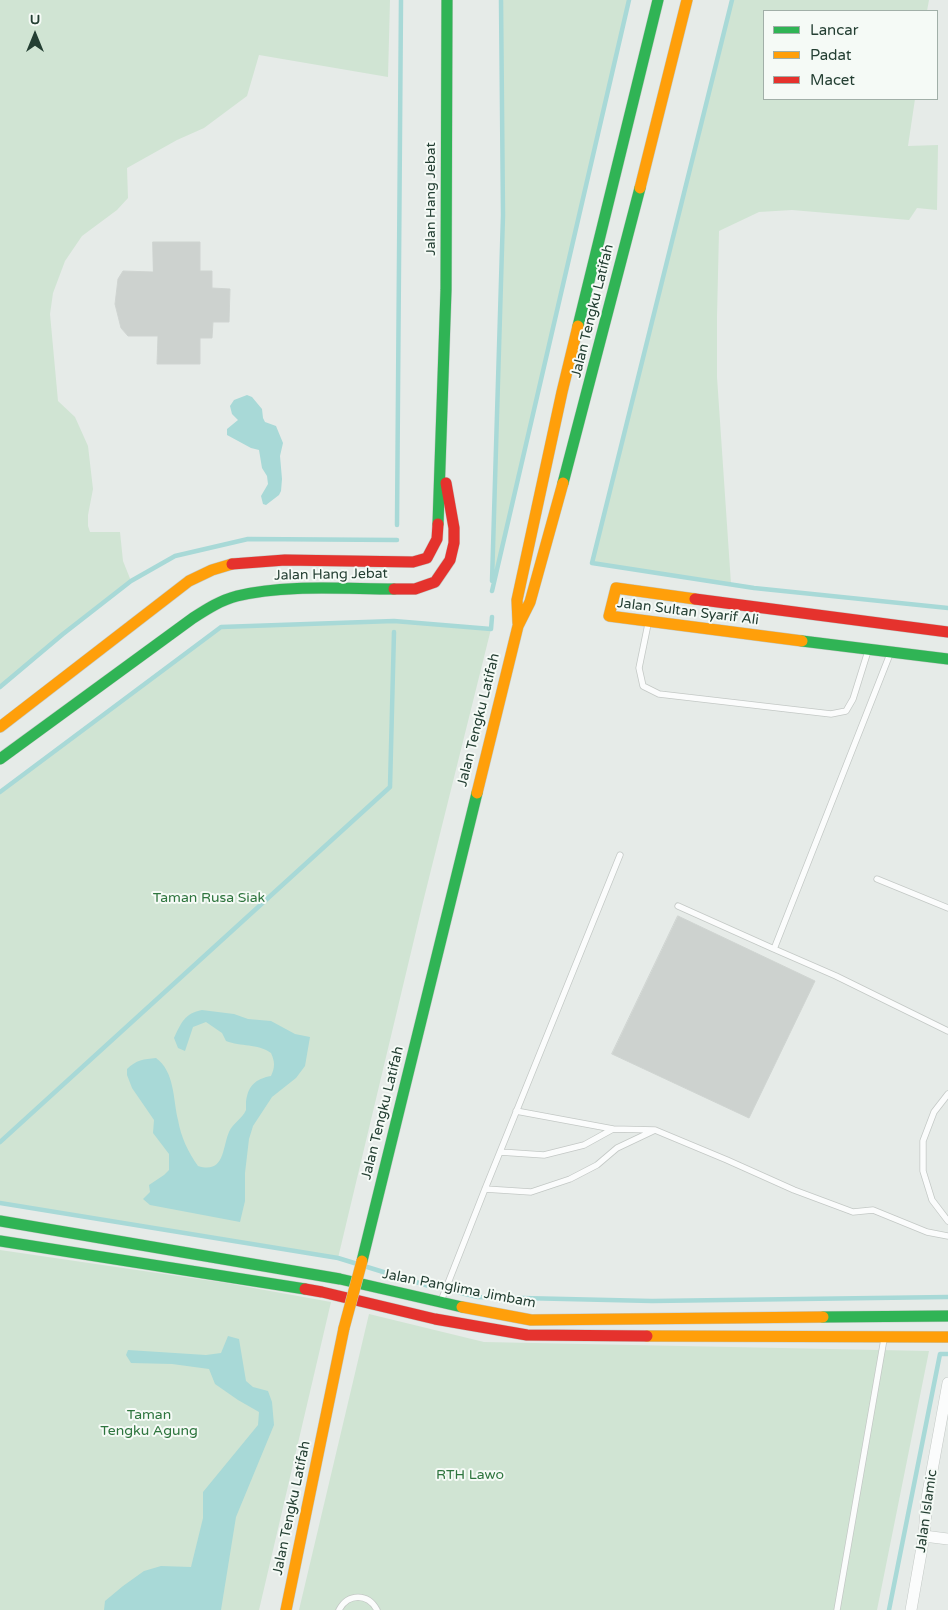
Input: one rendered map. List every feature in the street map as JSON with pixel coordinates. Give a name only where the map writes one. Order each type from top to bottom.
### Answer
[{"type":"street","name":"Jalan Hang Jebat","points":[[0,727],[189,581],[212,570],[237,563],[284,560],[413,562],[428,558],[437,539],[441,459],[446,290],[447,0]]},
{"type":"street","name":"Jalan Tengku Latifah","points":[[518,626],[517,600],[562,392],[658,0]]},
{"type":"street","name":"Jalan Tengku Latifah","points":[[286,1610],[344,1328],[518,626],[530,602],[588,395],[661,110],[687,0]]},
{"type":"street","name":"Jalan Hang Jebat","points":[[0,759],[193,618],[214,605],[238,596],[286,589],[415,589],[435,582],[450,560],[454,542],[454,528],[441,459]]},
{"type":"street","name":"Jalan Sultan Syarif Ali","points":[[948,632],[616,588],[609,617],[948,659]]},
{"type":"street","name":"Jalan Panglima Jimbam","points":[[0,1221],[340,1279],[441,1303],[531,1320],[948,1316]]},
{"type":"street","points":[[0,1241],[322,1292],[435,1319],[527,1335],[948,1337]]},
{"type":"street","name":"Jalan Islamic","points":[[911,1610],[924,1536],[927,1498],[948,1383]]},
{"type":"street","points":[[924,1536],[948,1539]]},
{"type":"lane","points":[[648,622],[639,668],[643,686],[659,694],[831,714],[846,711],[853,699],[869,650]]},
{"type":"lane","points":[[774,950],[891,652]]},
{"type":"lane","points":[[435,1319],[516,1111],[620,855]]},
{"type":"lane","points":[[877,879],[948,908]]},
{"type":"lane","points":[[678,906],[836,976],[948,1032]]},
{"type":"lane","points":[[948,1094],[934,1112],[923,1141],[923,1171],[932,1200],[948,1221]]},
{"type":"lane","points":[[516,1111],[613,1129],[656,1130],[794,1190],[853,1212],[873,1210],[926,1232],[948,1236]]},
{"type":"lane","points":[[500,1152],[544,1155],[584,1144],[613,1129]]},
{"type":"lane","points":[[485,1189],[531,1192],[570,1179],[597,1165],[617,1148],[656,1130]]},
{"type":"lane","points":[[837,1610],[884,1336]]},
{"type":"lane","points":[[339,1610],[348,1599],[362,1597],[373,1603],[377,1610]]},
{"type":"green space","points":[[0,0],[390,0],[388,77],[259,55],[247,96],[204,128],[177,140],[127,168],[128,198],[117,210],[82,236],[65,261],[53,293],[50,314],[58,401],[75,417],[88,446],[93,489],[88,515],[90,532],[120,532],[123,561],[131,581],[0,687]]},
{"type":"green space","points":[[501,0],[629,0],[492,591],[503,215]]},
{"type":"green space","points":[[732,0],[929,0],[927,10],[763,10],[763,100],[915,100],[908,146],[938,145],[937,210],[917,208],[909,220],[792,210],[759,212],[719,231],[717,377],[731,584],[592,563]]},
{"type":"green space","name":"Taman Rusa Siak","points":[[394,621],[491,629],[423,902],[338,1258],[0,1203],[0,792],[221,627]]},
{"type":"green space","name":"Taman Tengku Agung","points":[[0,1250],[226,1283],[331,1302],[259,1610],[0,1610]]},
{"type":"green space","name":"RTH Lawo","points":[[369,1314],[484,1342],[929,1351],[877,1610],[299,1610]]},
{"type":"water","points":[[247,395],[252,397],[262,409],[265,422],[276,426],[283,443],[280,456],[281,491],[279,495],[266,505],[263,504],[261,496],[268,484],[267,476],[262,468],[259,450],[251,448],[227,435],[227,429],[238,420],[232,414],[230,406],[234,400]]},
{"type":"water","points":[[202,1010],[234,1014],[248,1019],[271,1021],[295,1034],[310,1037],[305,1066],[296,1078],[272,1097],[253,1126],[249,1139],[245,1173],[245,1201],[240,1222],[150,1205],[143,1199],[150,1192],[149,1185],[169,1170],[169,1154],[153,1133],[154,1120],[132,1088],[127,1075],[127,1069],[130,1066],[137,1062],[156,1058],[162,1064],[170,1078],[179,1126],[185,1144],[198,1166],[207,1167],[218,1163],[221,1158],[229,1132],[246,1110],[248,1092],[253,1084],[271,1076],[273,1070],[274,1062],[271,1053],[255,1046],[226,1041],[222,1033],[206,1022],[193,1027],[185,1051],[178,1048],[174,1038],[181,1023],[191,1014]]},
{"type":"water","points":[[228,1336],[239,1339],[246,1381],[253,1387],[268,1391],[272,1402],[274,1425],[236,1517],[221,1610],[104,1610],[105,1601],[144,1571],[161,1566],[191,1567],[203,1518],[203,1492],[258,1425],[259,1412],[215,1384],[209,1369],[172,1364],[131,1363],[126,1355],[128,1350],[206,1355],[221,1353]]},
{"type":"building","points":[[153,242],[200,242],[200,271],[212,271],[212,288],[230,289],[229,322],[213,322],[212,338],[200,338],[200,364],[157,364],[158,336],[128,336],[121,328],[115,304],[118,279],[123,271],[153,272]]},
{"type":"building","points":[[678,916],[815,981],[749,1118],[612,1054]]},
{"type":"waterway","points":[[397,525],[401,0]]},
{"type":"waterway","points":[[492,581],[503,215],[501,0]]},
{"type":"waterway","points":[[492,591],[629,0]]},
{"type":"waterway","points":[[732,0],[592,563],[754,588],[948,608]]},
{"type":"waterway","points":[[0,687],[63,634],[131,581],[175,556],[248,539],[397,540]]},
{"type":"waterway","points":[[0,792],[221,627],[394,621],[491,629],[492,617]]},
{"type":"waterway","points":[[0,1142],[390,787],[394,632]]},
{"type":"waterway","points":[[0,1203],[338,1258],[432,1287]]},
{"type":"waterway","points":[[457,1292],[478,1297],[652,1301],[948,1297]]},
{"type":"waterway","points":[[889,1610],[940,1354],[948,1354]]},
{"type":"traffic: fast","points":[[438,524],[446,290],[447,0]]},
{"type":"traffic: fast","points":[[578,326],[658,0]]},
{"type":"traffic: fast","points":[[563,483],[640,188]]},
{"type":"traffic: fast","points":[[0,759],[193,618],[225,600],[256,592],[275,590],[394,589]]},
{"type":"traffic: fast","points":[[802,641],[948,659]]},
{"type":"traffic: fast","points":[[362,1261],[477,793]]},
{"type":"traffic: fast","points":[[0,1221],[340,1279],[462,1307]]},
{"type":"traffic: fast","points":[[0,1241],[305,1289]]},
{"type":"traffic: fast","points":[[823,1317],[948,1316]]},
{"type":"traffic: slow","points":[[640,188],[687,0]]},
{"type":"traffic: slow","points":[[518,623],[517,600],[578,326]]},
{"type":"traffic: slow","points":[[477,793],[518,626],[530,602],[563,483]]},
{"type":"traffic: slow","points":[[0,727],[189,581],[212,570],[232,564]]},
{"type":"traffic: slow","points":[[695,599],[616,588],[609,616],[802,641]]},
{"type":"traffic: slow","points":[[344,1328],[362,1261]]},
{"type":"traffic: slow","points":[[462,1307],[531,1320],[823,1317]]},
{"type":"traffic: slow","points":[[286,1610],[344,1328]]},
{"type":"traffic: slow","points":[[647,1336],[948,1337]]},
{"type":"traffic: jam","points":[[394,589],[415,589],[435,582],[450,560],[454,543],[454,528],[446,483]]},
{"type":"traffic: jam","points":[[232,564],[285,560],[413,562],[427,558],[437,539],[438,524]]},
{"type":"traffic: jam","points":[[695,599],[948,632]]},
{"type":"traffic: jam","points":[[305,1289],[435,1319],[527,1335],[647,1336]]}]
